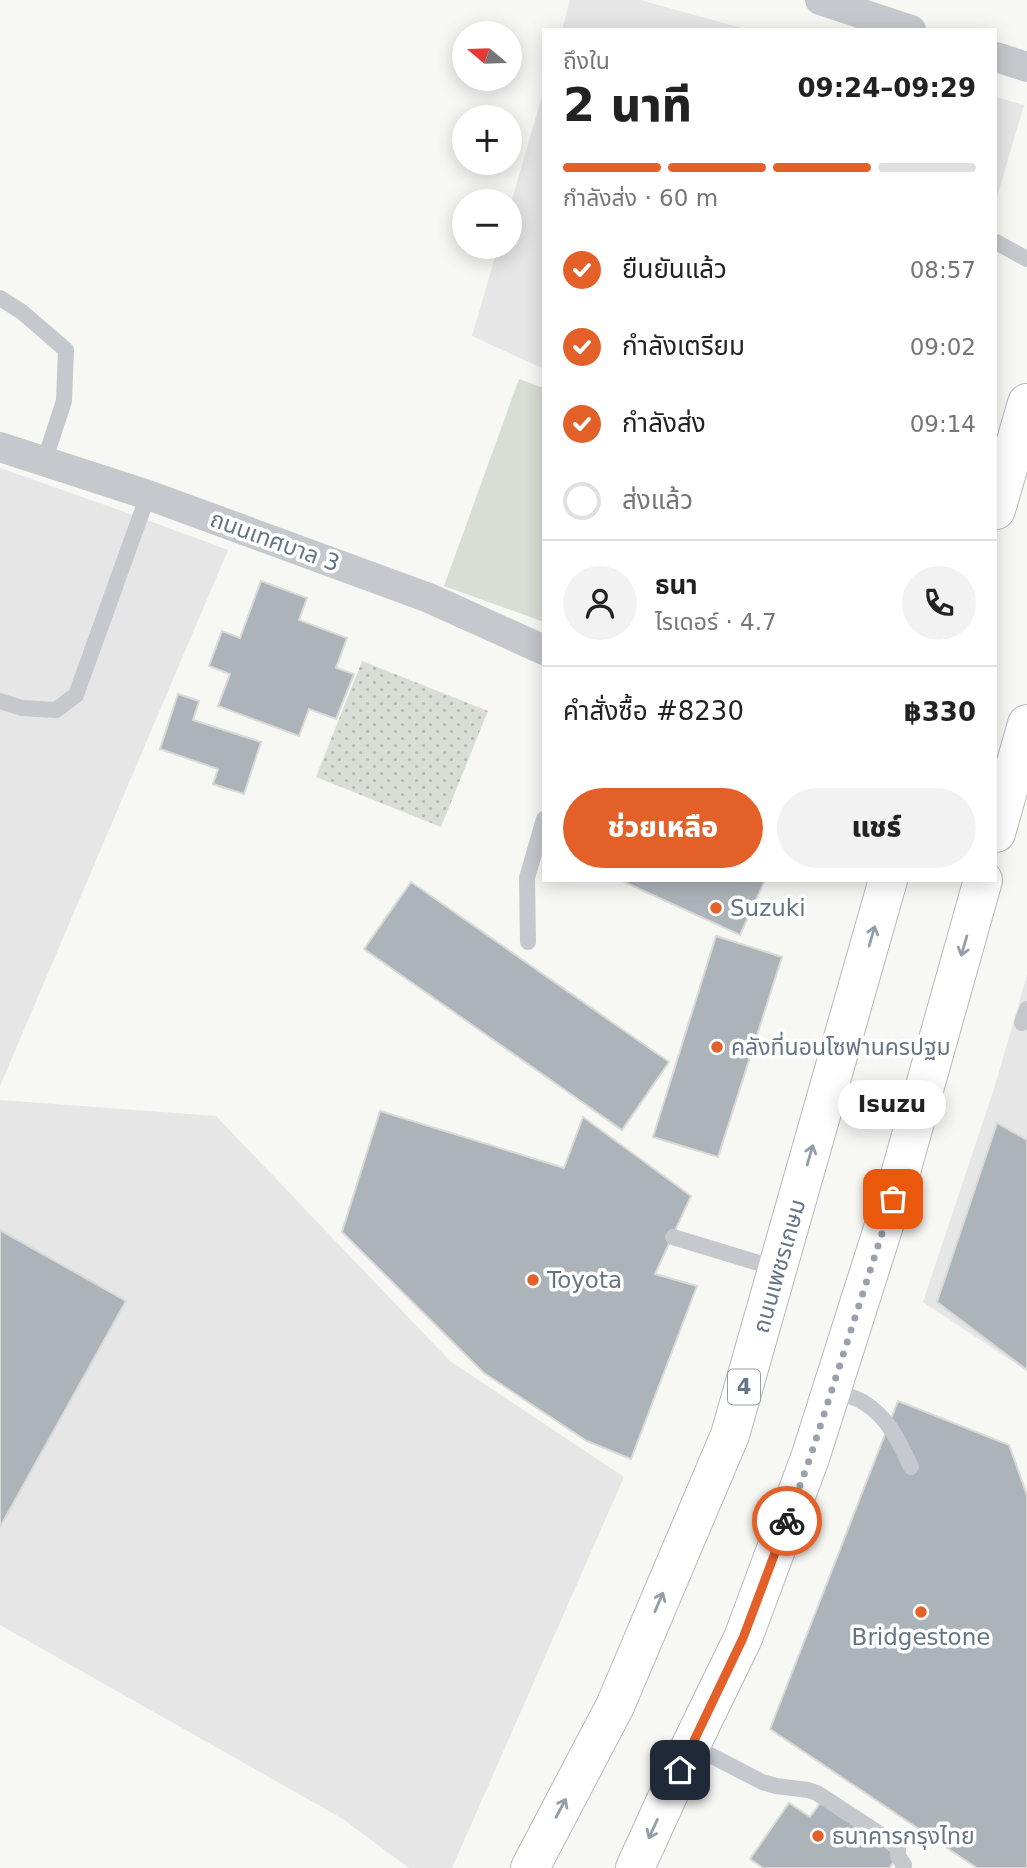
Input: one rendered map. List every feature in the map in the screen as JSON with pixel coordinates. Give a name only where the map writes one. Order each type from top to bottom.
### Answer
[{"type":"highway","points":[[997,502],[1003,454],[1027,403]]},
{"type":"highway","points":[[997,831],[1018,790],[1027,724]]},
{"type":"highway","name":"ถนนเพชรเกษม","points":[[530,1868],[615,1706],[730,1435],[887,882]]},
{"type":"highway","points":[[635,1868],[743,1638],[810,1458],[900,1175],[982,882]]},
{"type":"street","points":[[820,0],[860,6],[907,28]]},
{"type":"street","points":[[997,57],[1027,67]]},
{"type":"street","name":"ถนนเทศบาล 3","points":[[0,447],[148,495],[429,598],[542,649]]},
{"type":"lane","points":[[997,243],[1027,259]]},
{"type":"lane","points":[[0,298],[22,312],[66,351],[64,401],[44,461]]},
{"type":"lane","points":[[0,701],[22,708],[55,710],[76,695],[148,495]]},
{"type":"lane","points":[[528,942],[527,878],[542,826]]},
{"type":"lane","points":[[673,1237],[778,1269]]},
{"type":"lane","points":[[832,1390],[861,1401],[881,1416],[897,1437],[911,1467]]},
{"type":"lane","points":[[691,1745],[762,1782],[808,1790],[828,1798],[898,1846],[898,1856],[903,1868]]},
{"type":"shaded area","points":[[570,0],[640,0],[742,28],[563,28]]},
{"type":"shaded area","points":[[542,96],[542,368],[472,336],[494,259],[522,259],[522,189],[515,189],[519,175],[522,175],[522,165]]},
{"type":"shaded area","points":[[997,97],[1024,105],[997,197]]},
{"type":"shaded area","points":[[519,379],[542,387],[542,621],[444,586]]},
{"type":"shaded area","points":[[0,468],[228,550],[0,1086]]},
{"type":"shaded area","points":[[362,661],[488,711],[441,827],[316,777]]},
{"type":"shaded area","points":[[1027,975],[1027,1371],[923,1302],[994,1089]]},
{"type":"shaded area","points":[[0,1100],[216,1116],[450,1361],[624,1477],[452,1868],[409,1868],[343,1819],[0,1625]]},
{"type":"building","points":[[261,581],[307,598],[299,620],[347,638],[336,668],[354,674],[336,719],[309,709],[299,736],[218,706],[230,674],[209,666],[222,631],[240,638]]},
{"type":"building","points":[[178,694],[199,701],[193,720],[261,742],[244,794],[213,784],[218,769],[160,749]]},
{"type":"building","points":[[411,882],[669,1062],[622,1130],[364,949]]},
{"type":"building","name":"Suzuki","points":[[624,882],[764,882],[740,935]]},
{"type":"building","name":"คลังที่นอนโซฟานครปฐม","points":[[716,936],[782,957],[718,1157],[653,1137]]},
{"type":"building","name":"Toyota","points":[[380,1111],[564,1168],[583,1117],[691,1196],[655,1274],[697,1286],[631,1459],[587,1441],[484,1373],[342,1232]]},
{"type":"building","points":[[997,1123],[1027,1140],[1027,1370],[937,1302]]},
{"type":"building","points":[[0,1230],[126,1301],[0,1527]]},
{"type":"building","name":"Bridgestone","points":[[898,1401],[1009,1445],[1027,1495],[1027,1868],[977,1868],[770,1729]]},
{"type":"building","name":"ธนาคารกรุงไทย","points":[[821,1802],[898,1856],[889,1868],[763,1868],[750,1859],[789,1803],[810,1817]]},
{"type":"way so far","points":[[787,1521],[810,1458],[893,1199]]},
{"type":"place","name":"Suzuki","points":[[716,908]]},
{"type":"place","name":"คลังที่นอนโซฟานครปฐม","points":[[717,1047]]},
{"type":"place","name":"Isuzu","points":[[893,1199]]},
{"type":"place","name":"Toyota","points":[[533,1280]]},
{"type":"place","name":"Bridgestone","points":[[921,1612]]},
{"type":"place","name":"ธนาคารกรุงไทย","points":[[818,1836]]},
{"type":"route","points":[[680,1770],[743,1638],[787,1521]]}]
